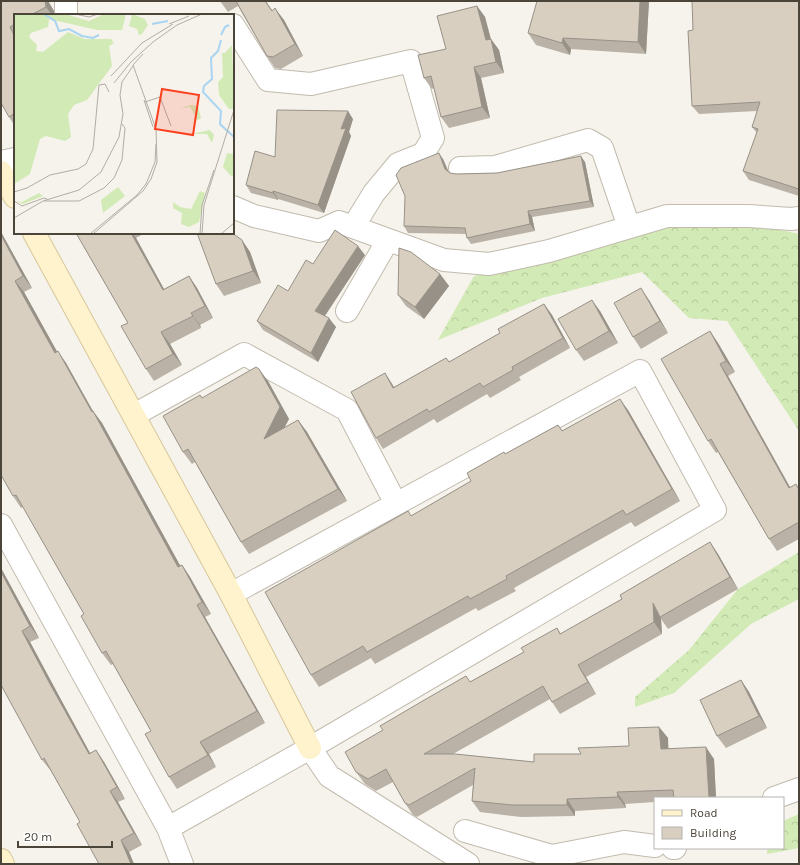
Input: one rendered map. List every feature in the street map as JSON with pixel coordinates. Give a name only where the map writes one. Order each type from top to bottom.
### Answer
[{"type":"street","points":[[66,1],[66,14]]},
{"type":"street","points":[[234,27],[268,80],[311,84],[411,61],[433,138],[423,154],[398,164],[374,193],[353,227]]},
{"type":"street","points":[[460,168],[495,167],[588,140],[602,148],[629,227]]},
{"type":"street","points":[[1,162],[14,159]]},
{"type":"street","points":[[1,172],[14,195]]},
{"type":"street","points":[[234,207],[254,216],[319,231],[339,222],[444,260],[489,264],[549,251],[667,216],[749,216],[791,219],[799,218]]},
{"type":"street","points":[[35,234],[230,594],[310,748],[329,776],[468,864]]},
{"type":"street","points":[[347,311],[388,240]]},
{"type":"street","points":[[134,415],[244,354],[348,410],[396,504]]},
{"type":"street","points":[[168,828],[310,748],[715,510],[640,371],[230,594]]},
{"type":"street","points":[[1,525],[168,828],[182,864]]},
{"type":"street","points":[[777,797],[799,789]]},
{"type":"street","points":[[465,831],[552,856],[591,856],[624,842],[654,846]]},
{"type":"street","points":[[1,860],[3,864]]},
{"type":"green space","points":[[665,225],[772,228],[799,234],[799,431],[727,321],[689,318],[642,272],[542,298],[438,340],[474,276],[547,261]]},
{"type":"green space","points":[[799,552],[799,599],[751,624],[674,693],[635,707],[635,697],[689,650],[738,589]]},
{"type":"green space","points":[[799,814],[799,848],[767,854],[768,849],[784,849],[784,821]]},
{"type":"building","points":[[1,1],[45,1],[46,7],[33,14],[14,14],[14,25],[10,27],[14,35],[14,114],[9,117],[1,103]]},
{"type":"building","points":[[236,1],[265,1],[272,11],[275,8],[295,44],[273,57],[267,56]]},
{"type":"building","points":[[537,1],[640,1],[638,42],[563,38],[562,43],[528,33]]},
{"type":"building","points":[[692,1],[799,1],[799,189],[743,171],[758,129],[752,127],[760,102],[692,106],[688,31],[693,30]]},
{"type":"building","points":[[477,6],[486,40],[491,39],[496,62],[474,67],[482,107],[441,117],[431,76],[424,78],[418,55],[446,49],[437,16]]},
{"type":"building","points":[[277,110],[348,111],[341,129],[346,128],[318,205],[273,191],[273,193],[246,185],[255,151],[275,157]]},
{"type":"building","points":[[439,153],[445,169],[450,173],[456,174],[497,173],[581,156],[590,201],[528,211],[530,224],[467,238],[465,228],[404,226],[405,196],[396,175],[401,168]]},
{"type":"building","points":[[335,230],[358,246],[315,311],[329,318],[311,353],[257,321],[278,285],[288,291],[306,260],[313,264]]},
{"type":"building","points":[[77,234],[132,234],[163,290],[189,276],[205,306],[191,313],[193,316],[161,332],[173,354],[146,369],[121,326],[128,323]]},
{"type":"building","points":[[197,234],[233,234],[242,240],[253,271],[216,284]]},
{"type":"building","points":[[1,235],[23,276],[15,281],[55,353],[58,351],[92,412],[93,411],[178,567],[182,565],[202,602],[197,605],[257,711],[200,742],[208,755],[169,777],[145,734],[151,731],[106,651],[102,653],[81,616],[84,614],[16,495],[13,496],[1,475]]},
{"type":"building","points":[[399,248],[411,252],[440,274],[415,307],[398,295]]},
{"type":"building","points":[[641,288],[660,321],[633,337],[614,303]]},
{"type":"building","points":[[592,300],[609,331],[576,350],[558,319]]},
{"type":"building","points":[[544,304],[563,338],[512,367],[513,370],[483,387],[480,383],[429,412],[427,409],[376,438],[351,392],[385,373],[393,388],[446,358],[449,362],[500,333],[498,329]]},
{"type":"building","points":[[710,331],[726,361],[720,364],[789,488],[796,484],[799,490],[799,522],[769,539],[711,439],[708,441],[661,359]]},
{"type":"building","points":[[256,367],[259,369],[280,407],[264,439],[298,420],[338,489],[241,542],[188,449],[183,452],[163,416],[200,395],[202,398]]},
{"type":"building","points":[[620,399],[672,489],[626,515],[623,510],[506,576],[507,579],[470,599],[468,596],[367,652],[363,646],[311,675],[265,592],[408,511],[411,516],[471,481],[467,473],[504,452],[505,454],[558,425],[562,431]]},
{"type":"building","points":[[710,542],[730,577],[660,617],[653,603],[654,622],[578,665],[588,682],[552,702],[543,686],[424,754],[455,754],[534,762],[534,754],[581,754],[578,748],[629,746],[628,728],[659,727],[661,749],[706,747],[709,797],[674,797],[673,790],[617,792],[618,797],[567,799],[567,805],[512,805],[472,801],[475,768],[409,805],[405,803],[386,769],[368,779],[356,772],[345,752],[383,730],[380,726],[466,676],[470,682],[524,652],[521,648],[557,628],[560,634],[622,599],[620,595]]},
{"type":"building","points":[[1,572],[30,626],[22,631],[50,684],[89,754],[96,750],[117,787],[110,791],[134,833],[121,840],[131,864],[99,864],[77,824],[80,822],[44,758],[42,760],[1,685]]},
{"type":"building","points":[[741,680],[759,716],[717,736],[700,700]]}]
